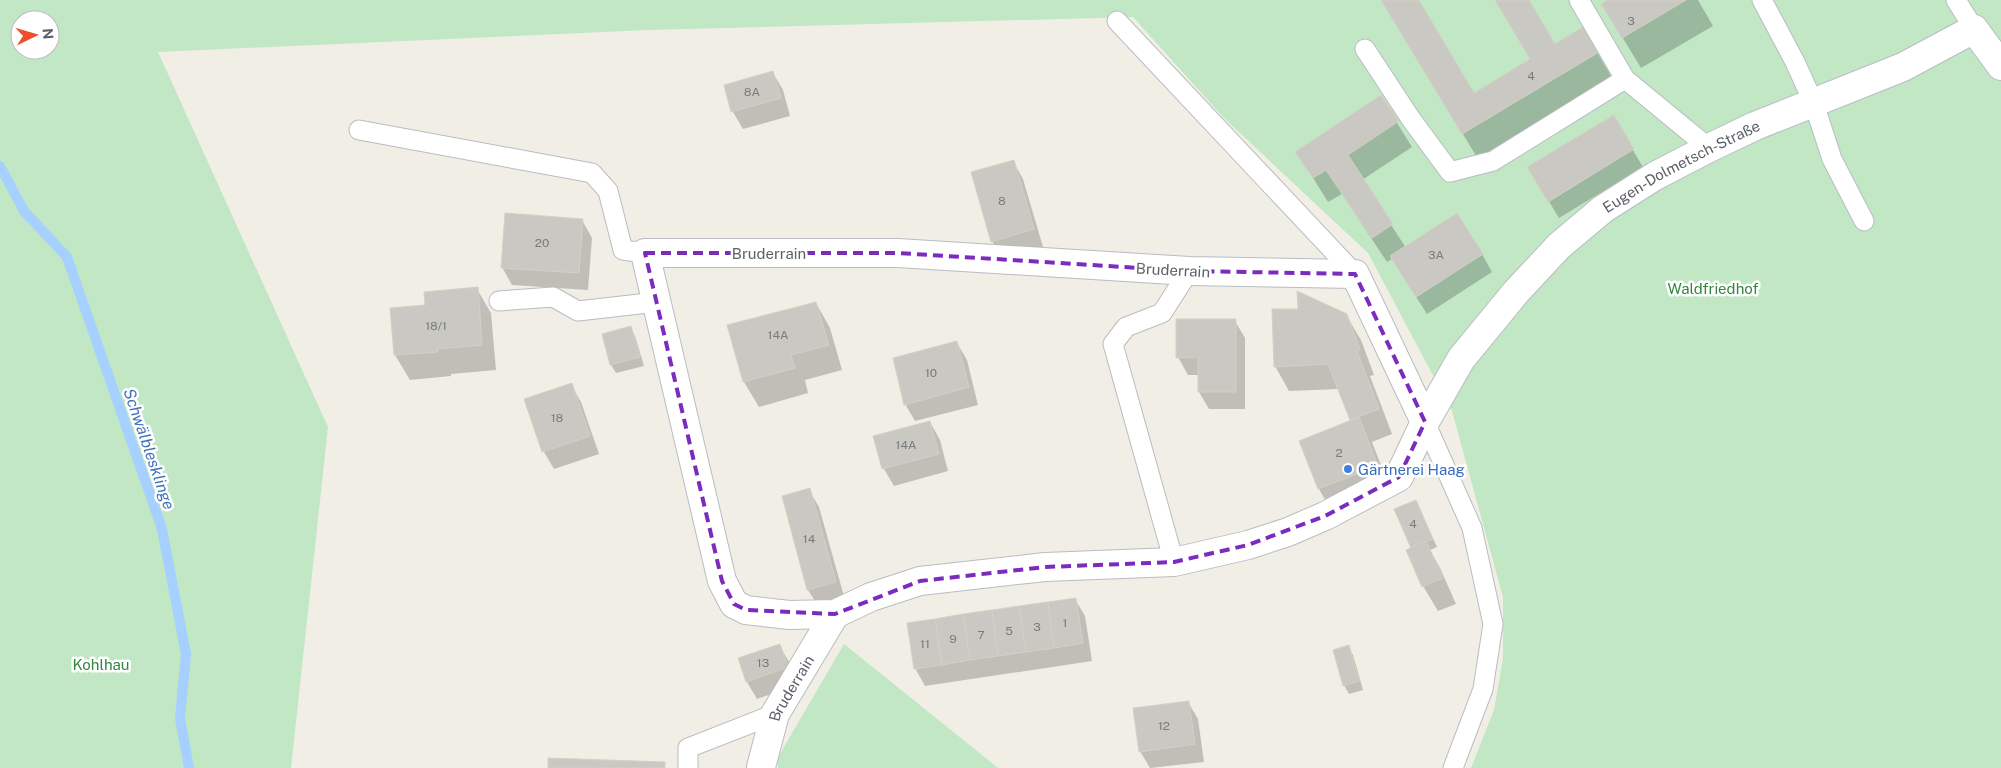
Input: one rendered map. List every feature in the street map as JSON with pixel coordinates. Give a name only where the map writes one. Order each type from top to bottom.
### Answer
[{"type":"street","name":"Eugen-Dolmetsch-Straße","points":[[1425,422],[1461,359],[1516,292],[1559,246],[1603,209],[1656,176],[1709,148],[1755,126],[1903,67],[1974,30]]},
{"type":"street","points":[[1974,30],[2001,66]]},
{"type":"street","points":[[645,253],[722,581],[734,604],[746,610],[790,615],[836,614],[871,597],[920,581],[1045,567],[1174,562],[1248,545],[1288,532],[1325,516],[1399,477],[1425,422],[1355,274]]},
{"type":"street","name":"Bruderrain","points":[[645,253],[898,253],[1189,271],[1355,274]]},
{"type":"street","name":"Bruderrain","points":[[760,767],[775,714],[836,614]]},
{"type":"lane","points":[[1579,0],[1625,79],[1709,148]]},
{"type":"lane","points":[[1762,0],[1795,62],[1814,104],[1832,159],[1864,221]]},
{"type":"lane","points":[[1956,0],[1974,30]]},
{"type":"lane","points":[[1117,21],[1355,274]]},
{"type":"lane","points":[[1366,49],[1411,119],[1450,172],[1493,161],[1625,79]]},
{"type":"lane","points":[[359,130],[592,173],[608,191],[623,250],[645,253]]},
{"type":"lane","points":[[1174,562],[1114,344],[1126,327],[1162,313],[1189,271]]},
{"type":"lane","points":[[499,301],[553,298],[578,311],[657,302]]},
{"type":"lane","points":[[1425,422],[1472,528],[1493,624],[1483,689],[1453,768]]},
{"type":"lane","points":[[688,768],[688,748],[775,714]]},
{"type":"highlighted area","points":[[645,253],[898,253],[1189,271],[1355,274],[1425,422],[1399,477],[1325,516],[1248,545],[1174,562],[1045,567],[920,581],[835,614],[746,610],[734,604],[722,581]]},
{"type":"green space","name":"Waldfriedhof","points":[[0,0],[2001,0],[2001,768],[1471,768],[1494,710],[1503,659],[1503,597],[1452,411],[1368,253],[1224,118],[1133,17],[648,30],[158,52],[328,427],[291,768],[0,768]]},
{"type":"green space","points":[[844,644],[998,768],[778,768],[777,759]]},
{"type":"building","points":[[1381,0],[1419,0],[1474,93],[1530,59],[1495,0],[1529,0],[1555,44],[1583,27],[1599,52],[1462,134]]},
{"type":"building","points":[[1608,0],[1686,0],[1622,38],[1601,4]]},
{"type":"building","points":[[773,71],[781,98],[731,112],[724,85]]},
{"type":"building","points":[[1381,95],[1399,121],[1348,155],[1393,224],[1372,238],[1326,170],[1313,178],[1295,152]]},
{"type":"building","points":[[1614,115],[1634,149],[1548,202],[1527,167]]},
{"type":"building","points":[[1014,160],[1034,229],[991,242],[971,172]]},
{"type":"building","points":[[505,213],[583,219],[579,273],[501,268]]},
{"type":"building","points":[[1457,213],[1483,254],[1416,297],[1390,256]]},
{"type":"building","points":[[478,287],[482,345],[437,349],[438,352],[394,355],[390,308],[425,305],[424,292]]},
{"type":"building","points":[[1297,291],[1347,314],[1360,350],[1357,351],[1379,409],[1350,420],[1328,364],[1274,367],[1272,309],[1298,309]]},
{"type":"building","points":[[816,302],[829,345],[791,355],[795,368],[743,382],[727,325]]},
{"type":"building","points":[[1176,319],[1236,319],[1236,392],[1198,392],[1198,357],[1176,358]]},
{"type":"building","points":[[631,326],[640,357],[610,365],[602,334]]},
{"type":"building","points":[[957,341],[969,387],[904,405],[893,358]]},
{"type":"building","points":[[572,383],[590,436],[542,452],[524,399]]},
{"type":"building","points":[[1359,417],[1378,466],[1318,489],[1299,441]]},
{"type":"building","points":[[930,421],[939,454],[882,469],[873,436]]},
{"type":"building","points":[[810,488],[836,582],[807,590],[782,496]]},
{"type":"building","points":[[1416,500],[1433,539],[1411,548],[1394,509]]},
{"type":"building","points":[[1426,541],[1443,578],[1422,587],[1406,550]]},
{"type":"building","points":[[1076,598],[1083,643],[1054,648],[1048,602]]},
{"type":"building","points":[[1048,602],[1054,648],[1026,652],[1019,606]]},
{"type":"building","points":[[1019,606],[1026,652],[998,656],[992,610]]},
{"type":"building","points":[[992,610],[998,656],[970,660],[963,614]]},
{"type":"building","points":[[963,614],[970,660],[942,665],[935,619]]},
{"type":"building","points":[[935,619],[942,665],[914,669],[907,623]]},
{"type":"building","points":[[780,644],[788,667],[746,682],[738,658]]},
{"type":"building","points":[[1349,645],[1359,681],[1343,686],[1333,650]]},
{"type":"building","points":[[1189,701],[1195,744],[1139,752],[1133,708]]},
{"type":"building","points":[[548,758],[665,762],[665,768],[548,768]]},
{"type":"waterway","name":"Schwälblesklinge","points":[[0,166],[24,211],[67,257],[162,529],[186,654],[180,718],[189,768]]},
{"type":"place","name":"Gärtnerei Haag","points":[[1348,469]]},
{"type":"park label","name":"Kohlhau","points":[[101,664]]}]
